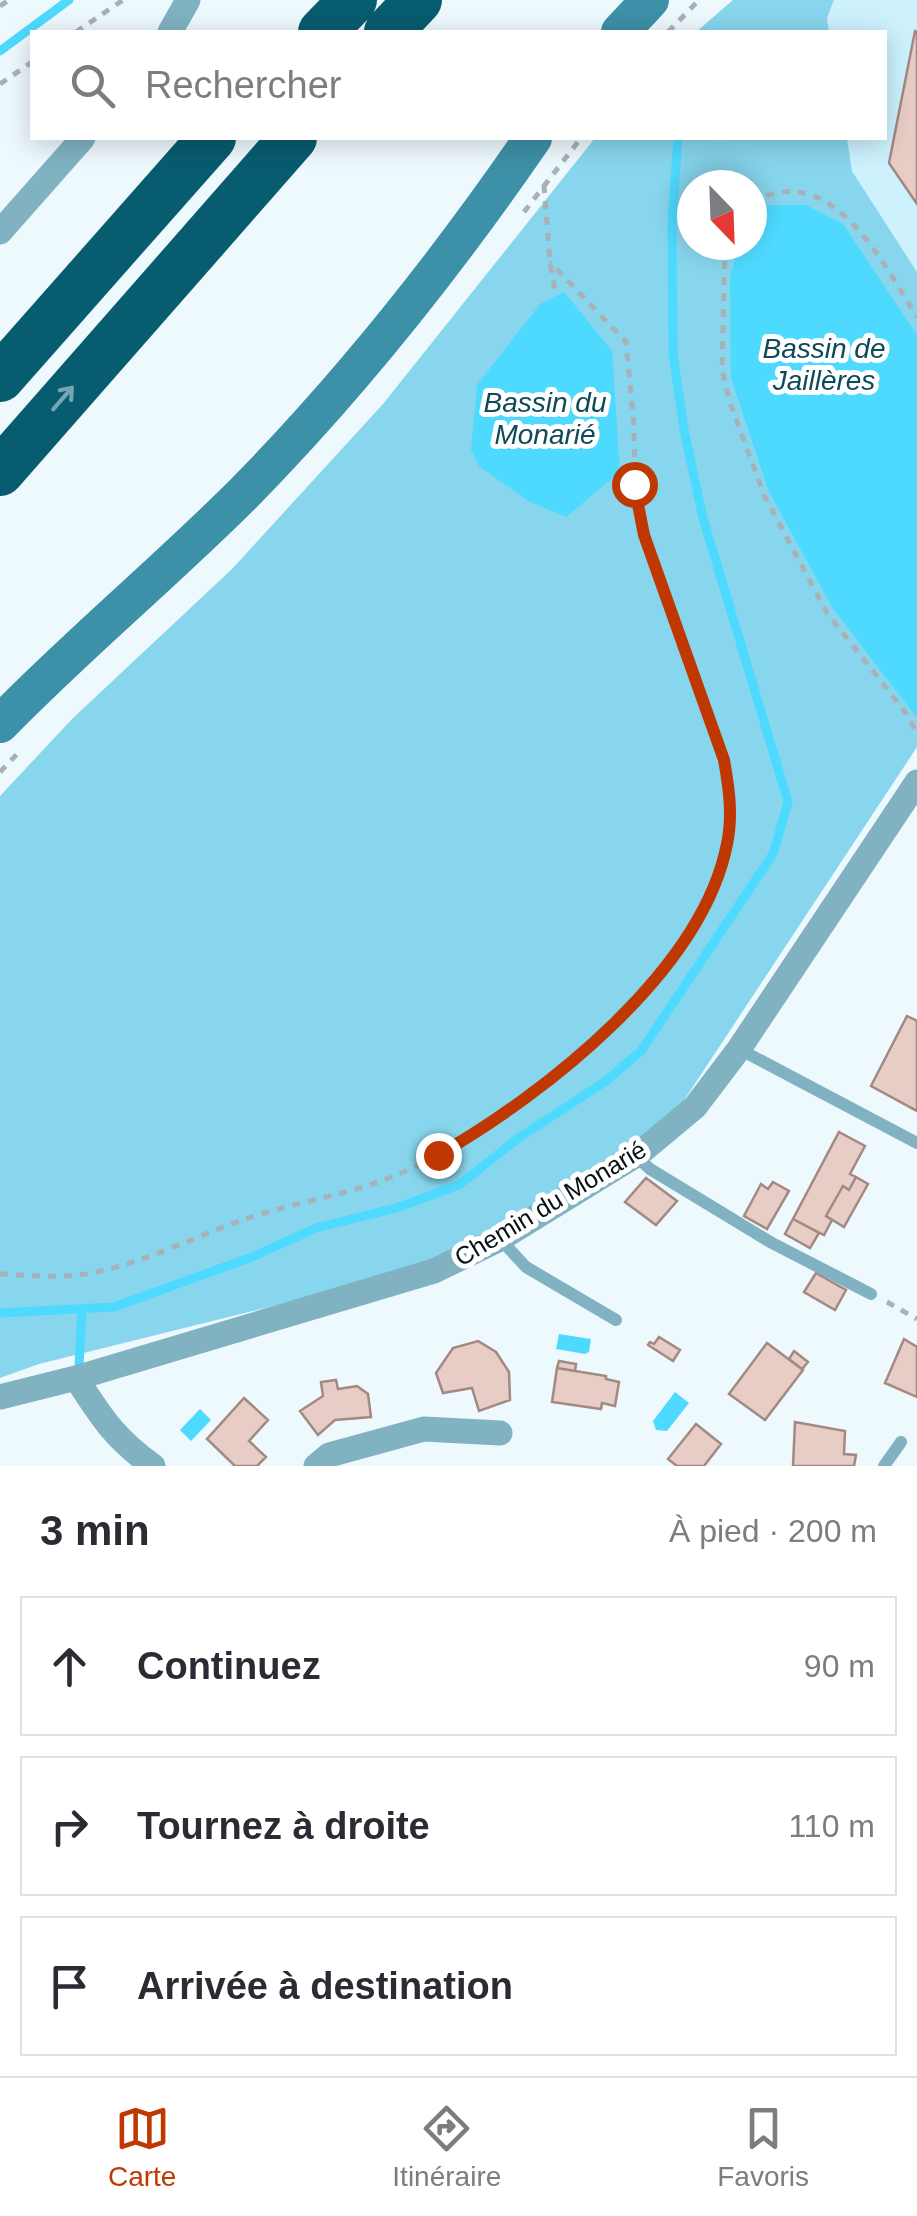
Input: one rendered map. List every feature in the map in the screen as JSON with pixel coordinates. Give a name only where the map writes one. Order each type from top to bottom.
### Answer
[{"type":"highway","points":[[307,30],[334,0]]},
{"type":"highway","points":[[324,30],[353,0]]},
{"type":"highway","points":[[390,30],[418,0]]},
{"type":"highway","points":[[0,378],[210,140]]},
{"type":"highway","points":[[38,333],[221,140]]},
{"type":"highway","points":[[0,472],[291,140]]},
{"type":"main road","points":[[622,30],[650,0]]},
{"type":"main road","points":[[0,724],[199,538],[322,409],[402,314],[532,140]]},
{"type":"street","points":[[171,30],[188,0]]},
{"type":"street","points":[[0,232],[81,140]]},
{"type":"street","name":"Chemin du Monarié","points":[[0,1396],[76,1378],[434,1271],[500,1239],[635,1155],[695,1107],[738,1050],[917,782]]},
{"type":"street","points":[[76,1378],[107,1426],[118,1454],[154,1466]]},
{"type":"street","points":[[316,1466],[328,1456],[424,1429],[500,1433]]},
{"type":"lane","points":[[738,1050],[916,1145]]},
{"type":"lane","points":[[635,1155],[650,1169],[772,1243],[871,1294]]},
{"type":"lane","points":[[500,1239],[526,1266],[616,1320]]},
{"type":"lane","points":[[884,1466],[902,1442]]},
{"type":"path","points":[[0,6],[9,0]]},
{"type":"path","points":[[79,30],[124,0]]},
{"type":"path","points":[[670,30],[699,0]]},
{"type":"path","points":[[0,84],[30,63]]},
{"type":"path","points":[[556,296],[544,186],[579,140]]},
{"type":"path","points":[[767,198],[786,192],[810,195],[840,210],[862,230],[917,317]]},
{"type":"path","points":[[725,260],[722,369],[729,400],[764,495],[826,614],[906,712],[917,734]]},
{"type":"path","points":[[0,1274],[88,1274],[275,1210],[393,1177],[438,1155],[484,1129],[562,1073],[612,1026],[665,968],[714,890],[728,843],[728,780],[644,535],[634,484],[626,342],[550,262]]},
{"type":"path","points":[[871,1294],[917,1320]]},
{"type":"shaded area","points":[[733,0],[834,0],[827,18],[829,30],[698,30]]},
{"type":"shaded area","points":[[834,0],[917,0],[917,272],[852,171],[847,140],[887,140],[887,30],[829,30],[827,18]]},
{"type":"shaded area","points":[[593,140],[847,140],[852,171],[917,272],[917,747],[671,1120],[494,1239],[410,1272],[39,1364],[0,1378],[0,796],[72,719],[232,569],[383,404]]},
{"type":"water","name":"Bassin de Jaillères","points":[[806,205],[843,224],[917,335],[917,718],[832,607],[769,492],[731,378],[730,277],[735,260],[767,260],[767,207]]},
{"type":"water","name":"Bassin du Monarié","points":[[564,292],[612,351],[620,472],[566,517],[528,501],[479,466],[471,450],[477,385],[540,304]]},
{"type":"water","points":[[559,1334],[591,1339],[589,1352],[556,1349]]},
{"type":"water","points":[[675,1392],[689,1403],[667,1431],[656,1430],[653,1421]]},
{"type":"water","points":[[200,1409],[211,1420],[191,1441],[180,1430]]},
{"type":"building","points":[[917,32],[917,204],[889,163]]},
{"type":"building","points":[[907,1016],[917,1021],[917,1111],[871,1086]]},
{"type":"building","points":[[839,1132],[865,1146],[850,1174],[856,1177],[849,1190],[843,1186],[826,1216],[832,1220],[824,1235],[793,1219]]},
{"type":"building","points":[[856,1177],[868,1184],[844,1227],[826,1216],[843,1186],[849,1190]]},
{"type":"building","points":[[646,1178],[677,1201],[656,1225],[625,1202]]},
{"type":"building","points":[[773,1182],[789,1191],[767,1229],[744,1216],[761,1184],[768,1189]]},
{"type":"building","points":[[793,1219],[819,1233],[810,1248],[785,1234]]},
{"type":"building","points":[[816,1273],[846,1290],[835,1310],[804,1292]]},
{"type":"building","points":[[659,1337],[680,1350],[673,1361],[648,1345]]},
{"type":"building","points":[[904,1339],[917,1347],[917,1397],[885,1383]]},
{"type":"building","points":[[478,1341],[496,1352],[509,1372],[510,1400],[479,1411],[472,1388],[443,1393],[436,1373],[453,1348]]},
{"type":"building","points":[[767,1343],[803,1370],[765,1420],[729,1394]]},
{"type":"building","points":[[794,1351],[808,1362],[802,1369],[789,1359]]},
{"type":"building","points":[[559,1361],[576,1364],[575,1371],[557,1368]]},
{"type":"building","points":[[557,1368],[619,1382],[615,1406],[602,1403],[601,1409],[552,1402]]},
{"type":"building","points":[[336,1380],[338,1389],[357,1386],[368,1394],[371,1417],[335,1420],[318,1435],[300,1411],[323,1396],[321,1382]]},
{"type":"building","points":[[244,1398],[268,1420],[249,1441],[266,1457],[257,1466],[235,1466],[207,1439]]},
{"type":"building","points":[[795,1422],[845,1431],[844,1454],[856,1455],[854,1466],[793,1466]]},
{"type":"building","points":[[696,1424],[721,1444],[704,1466],[677,1466],[668,1459]]},
{"type":"waterway","points":[[0,51],[69,0]]},
{"type":"waterway","points":[[0,1313],[114,1307],[252,1257],[316,1228],[396,1208],[459,1185],[517,1139],[606,1081],[641,1051],[773,854],[788,802],[703,518],[673,353],[672,223],[678,140]]},
{"type":"waterway","points":[[79,1366],[82,1309]]},
{"type":"route","points":[[438,1155],[484,1129],[562,1073],[612,1026],[665,968],[714,890],[728,843],[730,800],[724,760],[644,535],[634,484]]}]
